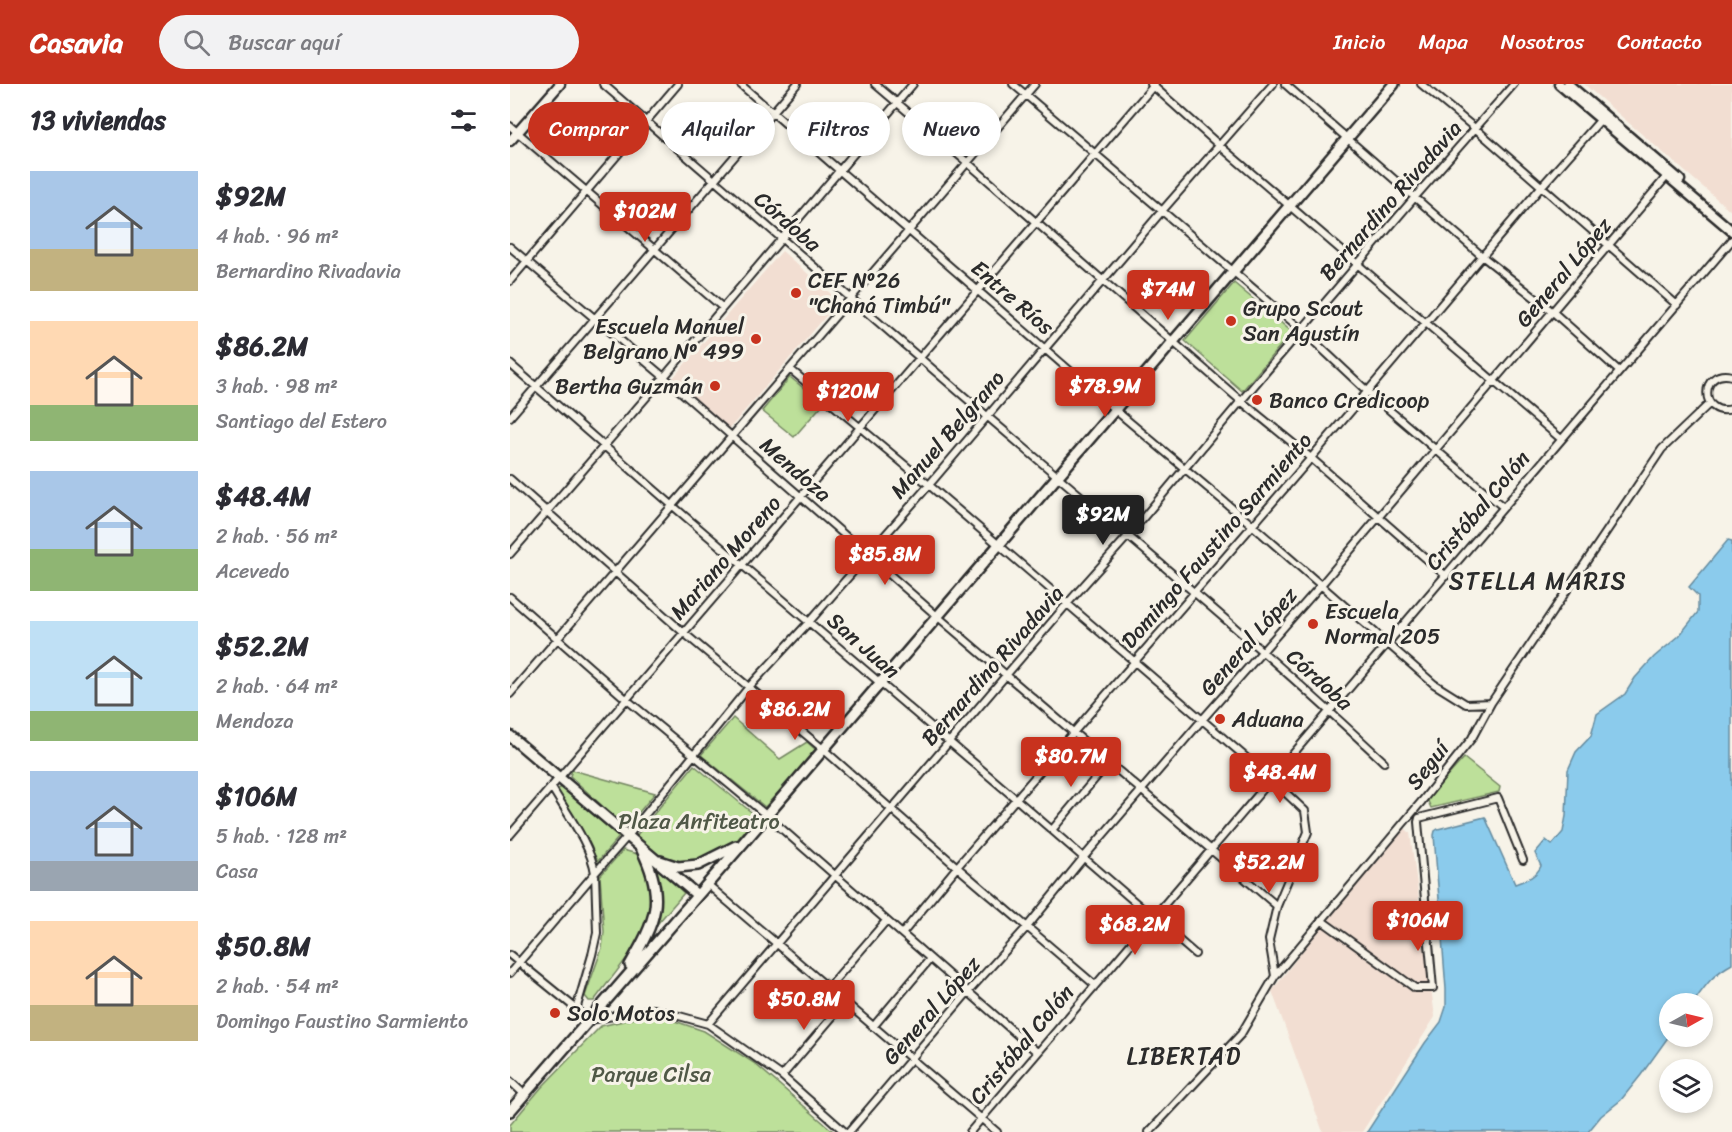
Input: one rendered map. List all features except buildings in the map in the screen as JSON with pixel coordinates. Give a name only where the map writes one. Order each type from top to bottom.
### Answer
[{"type":"main road","points":[[510,141],[514,129],[560,84]]},
{"type":"main road","points":[[510,1111],[744,842],[1394,84]]},
{"type":"main road","points":[[1559,84],[1732,225]]},
{"type":"main road","points":[[1568,84],[1602,118]]},
{"type":"main road","points":[[1669,174],[1732,231]]},
{"type":"main road","points":[[510,736],[697,895]]},
{"type":"main road","points":[[655,860],[678,867],[698,865],[744,842]]},
{"type":"main road","points":[[619,985],[648,933],[656,903],[655,885],[640,848]]},
{"type":"street","name":"Córdoba","points":[[603,84],[624,102]]},
{"type":"street","points":[[649,120],[678,84]]},
{"type":"street","name":"Entre Ríos","points":[[740,84],[760,102]]},
{"type":"street","points":[[775,111],[797,84]]},
{"type":"street","points":[[875,84],[1446,576]]},
{"type":"street","points":[[510,555],[913,84]]},
{"type":"street","points":[[1013,84],[1302,330],[1367,391],[1503,507]]},
{"type":"street","points":[[510,694],[1035,84]]},
{"type":"street","name":"Manuel Belgrano","points":[[510,973],[627,837],[749,687],[809,622],[1273,84]]},
{"type":"street","points":[[1285,84],[1482,256],[1552,312],[1619,371]]},
{"type":"street","points":[[1421,84],[1476,129],[1677,305]]},
{"type":"street","name":"Bernardino Rivadavia","points":[[708,1024],[1514,84]]},
{"type":"street","points":[[1153,85],[1220,146],[1561,439]]},
{"type":"street","name":"Mariano Moreno","points":[[510,836],[1095,156],[1153,85]]},
{"type":"street","name":"Entre Ríos","points":[[775,115],[1434,684],[1466,704],[1491,704]]},
{"type":"street","name":"Domingo Faustino Sarmiento","points":[[902,934],[957,867],[1602,118]]},
{"type":"street","name":"Córdoba","points":[[649,124],[1329,710],[1384,762]]},
{"type":"street","points":[[514,129],[722,307]]},
{"type":"street","points":[[510,281],[617,156]]},
{"type":"street","points":[[510,417],[736,156]]},
{"type":"street","name":"General López","points":[[847,1132],[912,1060],[1084,857],[1321,585],[1669,174]]},
{"type":"street","name":"Cristóbal Colón","points":[[970,1132],[1732,240]]},
{"type":"street","name":"Mendoza","points":[[510,247],[1277,906]]},
{"type":"street","name":"San Juan","points":[[510,364],[1195,954]]},
{"type":"street","points":[[790,369],[1272,779],[1305,811],[1308,832],[1277,906],[1269,940],[1275,976]]},
{"type":"street","name":"Seguí","points":[[1149,1132],[1241,1034],[1275,976],[1472,738],[1491,704],[1662,449],[1710,403],[1707,392],[1711,382],[1720,376],[1732,375]]},
{"type":"street","points":[[1710,403],[1719,410],[1732,410]]},
{"type":"street","points":[[510,479],[684,633],[823,749],[1095,985]]},
{"type":"street","points":[[510,597],[626,699],[766,815],[1037,1052]]},
{"type":"street","points":[[1052,830],[1109,762]]},
{"type":"street","points":[[552,788],[594,863],[597,933],[576,1010]]},
{"type":"street","points":[[1322,920],[1415,988],[1433,988],[1419,818],[1498,798],[1523,860]]},
{"type":"street","points":[[1422,801],[1425,816]]},
{"type":"street","points":[[707,884],[997,1132]]},
{"type":"street","points":[[828,988],[886,921]]},
{"type":"street","points":[[510,955],[590,1020],[654,1009],[708,1024],[782,1076],[847,1132]]},
{"type":"street","points":[[873,1027],[930,959]]},
{"type":"street","points":[[782,1076],[844,1002]]},
{"type":"street","points":[[510,1081],[525,1094]]},
{"type":"shaded area","points":[[1584,84],[1732,84],[1732,212],[1652,143]]},
{"type":"shaded area","points":[[782,251],[839,301],[729,429],[672,379]]},
{"type":"shaded area","points":[[1404,827],[1410,833],[1435,1017],[1362,1132],[1323,1132],[1272,991]]},
{"type":"green space","points":[[1234,283],[1292,332],[1242,391],[1185,341]]},
{"type":"green space","points":[[790,377],[823,404],[794,437],[762,411]]},
{"type":"green space","points":[[733,718],[780,759],[807,742],[816,750],[765,807],[701,755]]},
{"type":"green space","points":[[1464,758],[1500,787],[1499,792],[1431,808],[1427,799]]},
{"type":"green space","name":"Plaza Anfiteatro","points":[[694,765],[756,816],[731,848],[716,857],[678,867],[656,854],[636,836]]},
{"type":"green space","points":[[572,770],[655,793],[626,828],[570,776]]},
{"type":"green space","points":[[562,787],[619,837],[598,861],[556,790]]},
{"type":"green space","points":[[623,850],[637,854],[648,875],[651,895],[649,914],[632,950],[594,1001],[589,1001],[585,996],[602,948],[604,932],[600,876]]},
{"type":"green space","points":[[651,863],[684,893],[652,930]]},
{"type":"green space","name":"Parque Cilsa","points":[[654,1014],[704,1031],[754,1063],[834,1132],[510,1132],[510,1125],[541,1088],[601,1026]]},
{"type":"water","points":[[1728,540],[1732,541],[1732,964],[1714,976],[1701,993],[1659,993],[1659,1047],[1661,1047],[1621,1100],[1601,1116],[1588,1132],[1367,1132],[1441,1022],[1446,1007],[1435,831],[1485,817],[1515,884],[1536,873],[1541,866],[1535,853],[1546,840],[1552,845],[1563,832],[1568,770],[1576,752],[1591,736],[1597,714],[1625,694],[1635,678],[1654,657],[1679,636],[1698,612],[1698,596],[1689,587]]},
{"type":"place","name":"CEF Nº26 \"Chaná Timbú\"","points":[[796,293]]},
{"type":"place","name":"Grupo Scout San Agustín","points":[[1231,321]]},
{"type":"place","name":"Escuela Manuel Belgrano Nº 499","points":[[756,339]]},
{"type":"place","name":"Bertha Guzmán","points":[[715,386]]},
{"type":"place","name":"Banco Credicoop","points":[[1257,400]]},
{"type":"place","name":"Escuela Normal 205","points":[[1313,624]]},
{"type":"place","name":"Aduana","points":[[1220,719]]},
{"type":"place","name":"Solo Motos","points":[[555,1013]]},
{"type":"district","name":"STELLA MARIS","points":[[1538,581]]},
{"type":"district","name":"LIBERTAD","points":[[1184,1056]]}]
